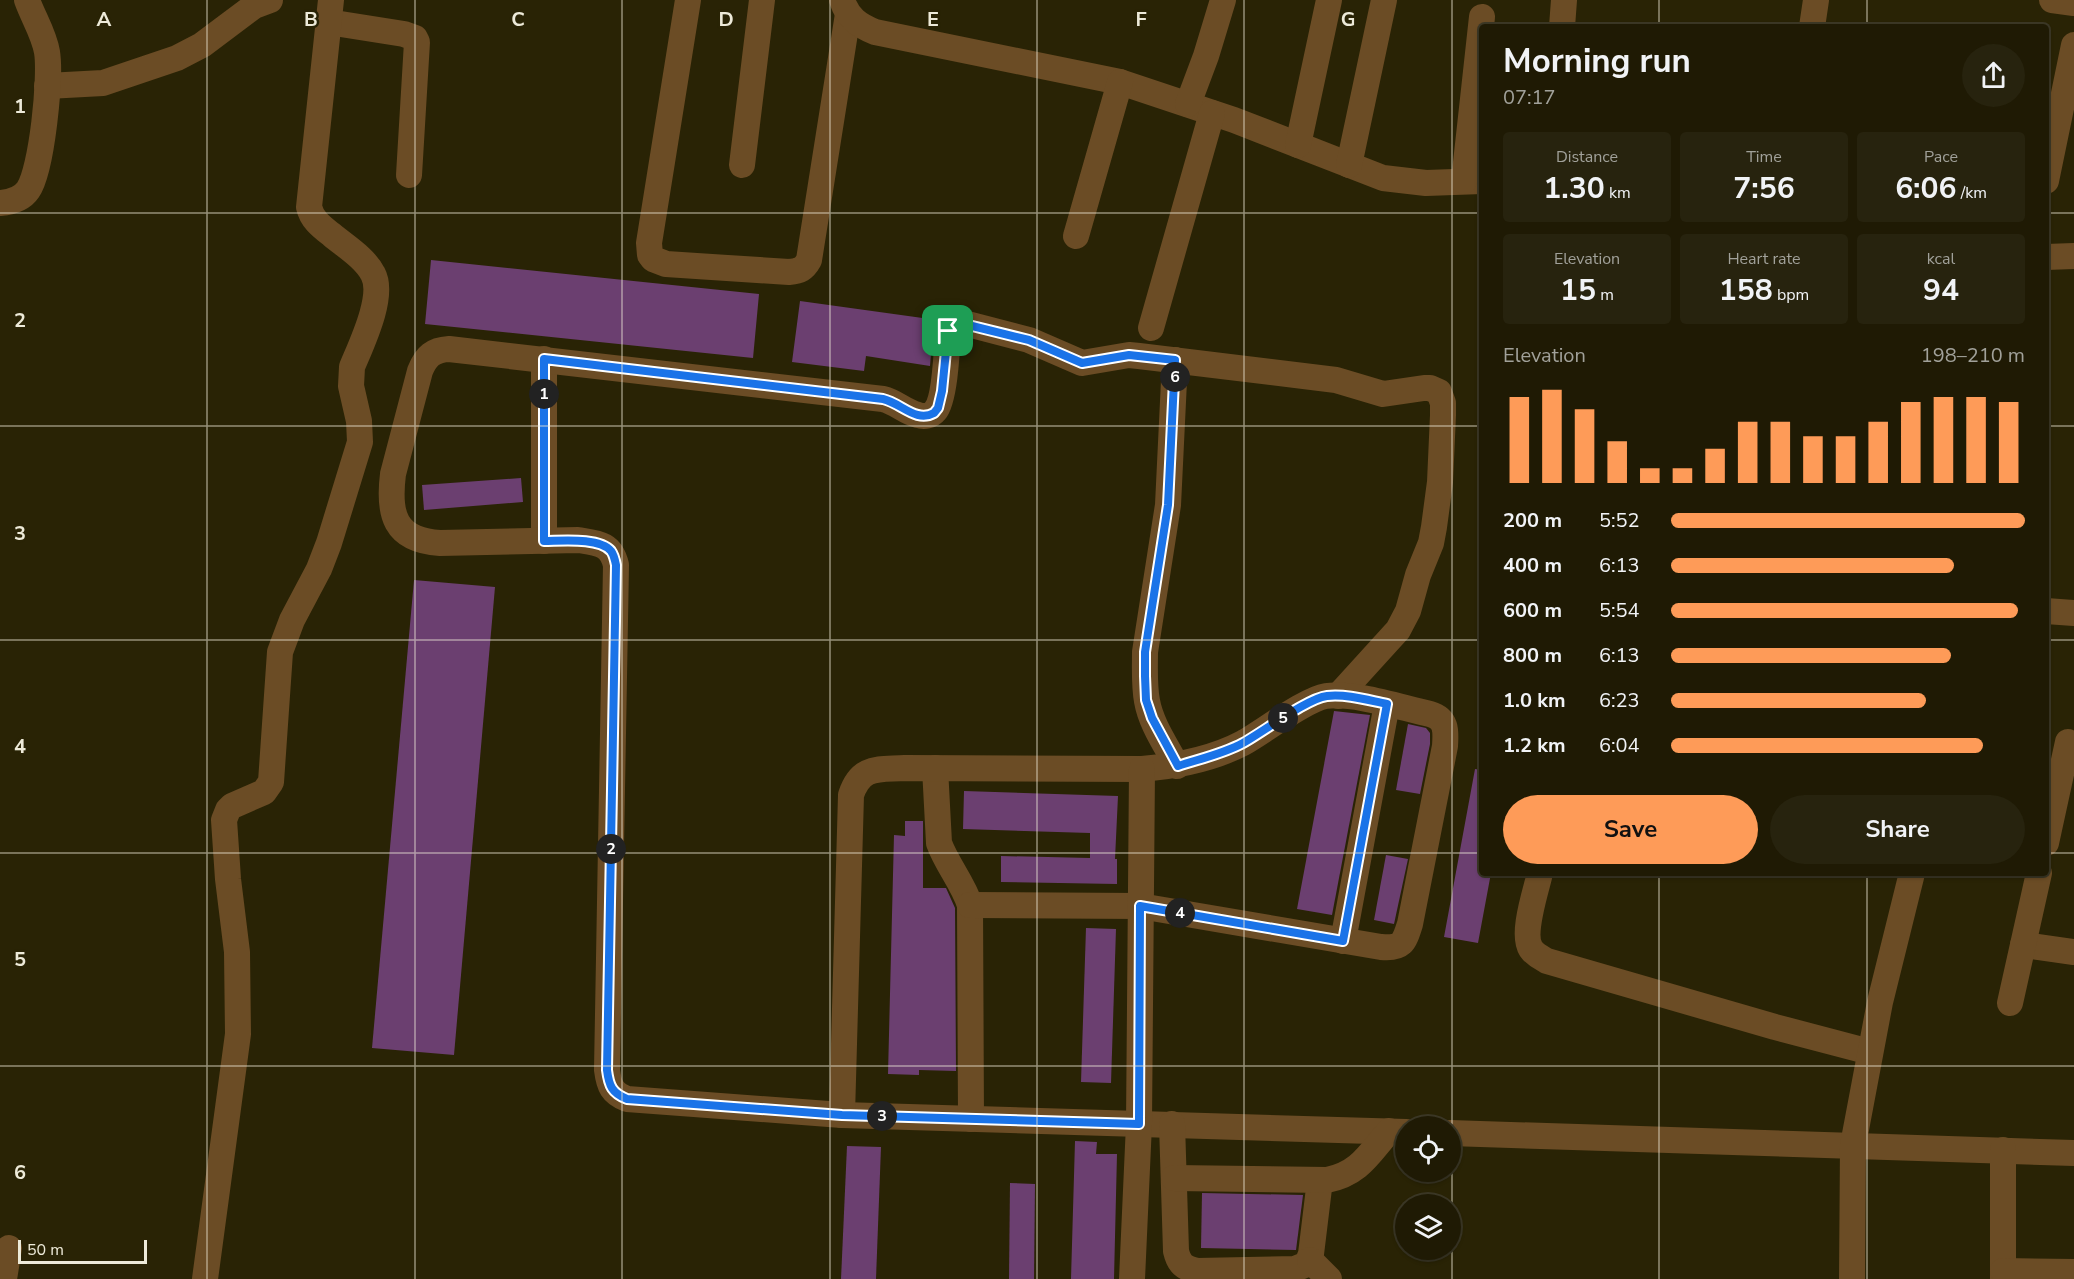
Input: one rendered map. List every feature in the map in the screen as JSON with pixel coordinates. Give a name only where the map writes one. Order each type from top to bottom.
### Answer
[{"type":"street","points":[[0,203],[19,199],[27,192],[33,182],[38,159],[47,86],[47,52],[27,0]]},
{"type":"street","points":[[47,86],[103,83],[177,58],[202,45],[254,6],[270,0]]},
{"type":"street","points":[[688,0],[650,243],[651,255],[653,259],[666,264],[789,272],[802,270],[810,260],[845,7]]},
{"type":"street","points":[[742,165],[762,0]]},
{"type":"street","points":[[1188,104],[1223,0]]},
{"type":"street","points":[[1298,145],[1329,0]]},
{"type":"street","points":[[1349,165],[1384,0]]},
{"type":"street","points":[[1562,24],[1564,0]]},
{"type":"street","points":[[1812,24],[1816,0]]},
{"type":"street","points":[[2052,0],[2074,3]]},
{"type":"street","points":[[845,7],[858,25],[875,32],[1120,82],[1188,104],[1383,178],[1402,182],[1473,181],[1479,72]]},
{"type":"street","points":[[205,1279],[238,1034],[237,952],[228,879],[224,820],[232,806],[264,792],[271,782],[280,652],[292,620],[319,569],[356,455],[360,430],[350,377],[376,302],[375,280],[372,272],[355,254],[317,223],[309,207],[330,11],[404,34],[415,38],[417,42],[409,176]]},
{"type":"street","points":[[1482,17],[1482,24]]},
{"type":"street","points":[[2049,149],[2051,128],[2074,45]]},
{"type":"street","points":[[1076,236],[1120,82]]},
{"type":"street","points":[[1151,328],[1212,113]]},
{"type":"street","points":[[2049,257],[2074,256]]},
{"type":"street","points":[[1338,696],[1398,630],[1408,611],[1418,575],[1431,543],[1441,459],[1443,415],[1443,403],[1439,392],[1435,389],[1424,388],[1383,394],[1336,380],[1129,355],[1082,363],[1029,340],[956,322],[948,331],[938,408],[930,415],[920,416],[883,399],[449,349],[434,351],[429,355],[420,371],[393,474],[391,490],[392,507],[396,520],[410,537],[424,542],[578,540],[597,543],[609,549],[614,555],[616,565],[607,1070],[612,1090],[627,1099],[842,1115],[1395,1131]]},
{"type":"street","points":[[544,359],[544,541]]},
{"type":"street","points":[[1175,360],[1168,505],[1145,652],[1145,676],[1146,700],[1152,718],[1178,766]]},
{"type":"street","points":[[2049,611],[2074,613]]},
{"type":"street","points":[[842,1115],[851,795],[860,776],[868,771],[935,768],[1142,769],[1178,766],[1241,744],[1314,700],[1325,696],[1353,697],[1438,716],[1445,727],[1445,746],[1410,924],[1404,940],[1396,947],[1343,941],[1140,906],[970,905]]},
{"type":"street","points":[[1343,941],[1387,704]]},
{"type":"street","points":[[2049,825],[2063,742]]},
{"type":"street","points":[[935,768],[939,843],[966,891],[970,905],[971,1119]]},
{"type":"street","points":[[1132,1279],[1139,1124],[1142,769]]},
{"type":"street","points":[[1539,876],[1529,923],[1528,941],[1531,949],[1547,961],[1870,1052]]},
{"type":"street","points":[[1852,1279],[1852,1145],[1880,1002],[1911,876]]},
{"type":"street","points":[[2010,1003],[2038,876]]},
{"type":"street","points":[[2023,945],[2074,951]]},
{"type":"street","points":[[1172,1125],[1176,1251],[1182,1266],[1197,1271],[1295,1269],[1306,1264],[1310,1260],[1320,1180]]},
{"type":"street","points":[[1174,1178],[1327,1180],[1348,1175],[1395,1133]]},
{"type":"street","points":[[1461,1133],[2074,1153]]},
{"type":"street","points":[[2003,1150],[2003,1275],[2074,1272]]},
{"type":"street","points":[[4,1279],[9,1248]]},
{"type":"street","points":[[1310,1260],[1329,1279]]},
{"type":"building","points":[[431,260],[759,294],[753,358],[425,324]]},
{"type":"building","points":[[800,301],[937,320],[933,330],[930,366],[866,356],[864,371],[792,362]]},
{"type":"building","points":[[521,478],[523,502],[424,510],[422,485]]},
{"type":"building","points":[[414,580],[495,587],[454,1055],[372,1048]]},
{"type":"building","points":[[1334,711],[1370,715],[1332,915],[1297,909]]},
{"type":"building","points":[[1408,724],[1426,728],[1430,733],[1420,794],[1396,790]]},
{"type":"building","points":[[1475,769],[1479,770],[1479,876],[1490,876],[1478,943],[1444,937]]},
{"type":"building","points":[[964,791],[1118,796],[1115,859],[1117,859],[1117,884],[1001,882],[1001,856],[1090,858],[1090,833],[963,829]]},
{"type":"building","points":[[905,821],[923,821],[923,888],[946,888],[955,908],[956,1071],[919,1070],[919,1075],[888,1074],[894,835],[905,836]]},
{"type":"building","points":[[1386,855],[1408,859],[1394,924],[1374,920]]},
{"type":"building","points":[[1086,928],[1116,929],[1111,1083],[1081,1082]]},
{"type":"building","points":[[1075,1141],[1097,1142],[1096,1154],[1117,1154],[1114,1279],[1071,1279]]},
{"type":"building","points":[[847,1146],[881,1147],[876,1279],[841,1279]]},
{"type":"building","points":[[1010,1183],[1035,1184],[1034,1279],[1009,1279]]},
{"type":"building","points":[[1202,1193],[1303,1195],[1296,1250],[1201,1248]]},
{"type":"route","points":[[956,322],[965,323],[1029,340],[1082,363],[1129,355],[1175,360],[1168,505],[1145,652],[1146,700],[1152,718],[1178,766],[1241,744],[1299,708],[1325,696],[1353,697],[1387,704],[1343,941],[1140,906],[1139,1124],[842,1115],[627,1099],[617,1095],[612,1090],[607,1070],[616,565],[614,555],[609,549],[597,543],[578,540],[544,541],[544,359],[883,399],[914,414],[924,416],[934,413],[940,402],[948,331],[956,322]]}]
